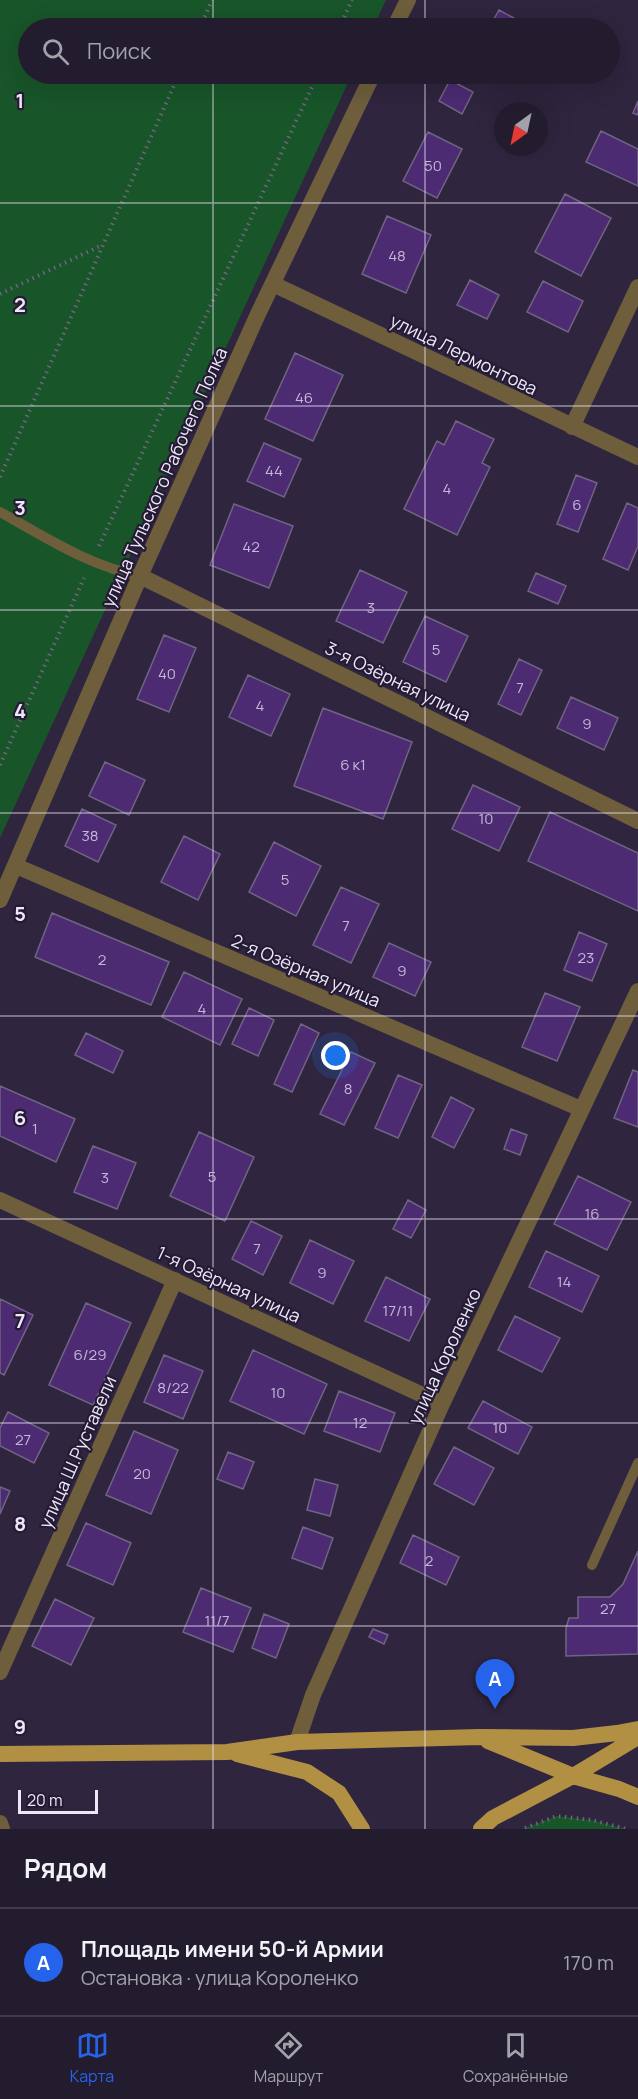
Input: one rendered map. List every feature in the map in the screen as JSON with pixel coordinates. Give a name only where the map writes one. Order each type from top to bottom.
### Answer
[{"type":"main road","points":[[0,1754],[227,1752],[297,1742],[479,1737],[573,1738],[638,1729]]},
{"type":"main road","points":[[479,1737],[573,1776],[638,1797]]},
{"type":"main road","points":[[481,1829],[493,1818],[573,1776],[638,1737]]},
{"type":"main road","points":[[227,1752],[307,1772],[339,1793],[362,1829]]},
{"type":"street","points":[[399,18],[408,0]]},
{"type":"street","name":"улица Тульского Рабочего Полка","points":[[0,900],[140,576],[273,284],[368,84]]},
{"type":"street","name":"улица Лермонтова","points":[[273,284],[638,457]]},
{"type":"street","points":[[572,427],[638,287]]},
{"type":"street","name":"3-я Озёрная улица","points":[[140,576],[638,821]]},
{"type":"street","name":"2-я Озёрная улица","points":[[16,866],[581,1109]]},
{"type":"street","name":"улица Короленко","points":[[297,1742],[313,1695],[442,1404],[638,991]]},
{"type":"street","name":"1-я Озёрная улица","points":[[0,1200],[442,1404]]},
{"type":"street","name":"улица Ш.Руставели","points":[[0,1672],[175,1280]]},
{"type":"street","points":[[0,1823],[2,1829]]},
{"type":"lane","points":[[0,512],[91,562],[140,576]]},
{"type":"lane","points":[[592,1565],[638,1463]]},
{"type":"path","points":[[204,18],[212,0]]},
{"type":"path","points":[[344,18],[352,0]]},
{"type":"path","points":[[0,477],[175,84]]},
{"type":"path","points":[[0,765],[91,562],[313,84]]},
{"type":"path","points":[[0,294],[103,245]]},
{"type":"path","points":[[522,1829],[557,1816],[592,1820],[626,1829]]},
{"type":"green space","points":[[0,0],[386,0],[378,18],[18,18],[18,84],[347,84],[0,838]]},
{"type":"green space","points":[[557,1816],[592,1820],[626,1829],[522,1829]]},
{"type":"building","points":[[499,10],[514,18],[495,18]]},
{"type":"building","points":[[448,84],[458,84],[473,92],[462,114],[439,101]]},
{"type":"building","points":[[638,101],[638,115],[633,113]]},
{"type":"building","points":[[601,131],[638,149],[638,186],[586,162]]},
{"type":"building","points":[[428,132],[462,149],[437,198],[403,181]]},
{"type":"building","points":[[565,194],[611,218],[581,276],[535,252]]},
{"type":"building","points":[[387,216],[431,235],[406,293],[362,274]]},
{"type":"building","points":[[470,280],[499,295],[487,319],[457,305]]},
{"type":"building","points":[[543,281],[583,301],[568,332],[527,312]]},
{"type":"building","points":[[295,353],[343,375],[313,441],[265,419]]},
{"type":"building","points":[[456,421],[494,439],[482,463],[490,467],[457,535],[404,509],[437,441],[444,445]]},
{"type":"building","points":[[264,443],[301,459],[284,497],[247,481]]},
{"type":"building","points":[[576,475],[597,483],[578,532],[557,524]]},
{"type":"building","points":[[627,503],[638,508],[638,546],[628,570],[603,559]]},
{"type":"building","points":[[234,504],[293,526],[269,588],[210,565]]},
{"type":"building","points":[[360,570],[407,592],[383,643],[336,621]]},
{"type":"building","points":[[536,573],[566,586],[558,604],[528,591]]},
{"type":"building","points":[[425,616],[468,636],[446,682],[403,662]]},
{"type":"building","points":[[164,635],[196,648],[169,712],[137,699]]},
{"type":"building","points":[[519,659],[542,670],[521,715],[498,704]]},
{"type":"building","points":[[248,675],[290,694],[271,736],[229,717]]},
{"type":"building","points":[[571,697],[618,718],[604,750],[557,728]]},
{"type":"building","points":[[323,708],[412,742],[383,819],[294,786]]},
{"type":"building","points":[[105,762],[145,780],[129,815],[89,796]]},
{"type":"building","points":[[473,785],[520,807],[499,851],[452,829]]},
{"type":"building","points":[[82,809],[116,825],[98,862],[65,846]]},
{"type":"building","points":[[550,812],[638,853],[638,911],[528,861]]},
{"type":"building","points":[[184,836],[220,854],[198,900],[161,882]]},
{"type":"building","points":[[274,842],[321,866],[296,916],[249,892]]},
{"type":"building","points":[[341,887],[379,904],[351,963],[313,945]]},
{"type":"building","points":[[52,913],[169,962],[151,1005],[35,957]]},
{"type":"building","points":[[579,932],[607,944],[592,981],[564,970]]},
{"type":"building","points":[[389,943],[431,962],[415,996],[373,977]]},
{"type":"building","points":[[184,972],[242,999],[220,1045],[162,1017]]},
{"type":"building","points":[[545,993],[580,1007],[557,1061],[522,1047]]},
{"type":"building","points":[[249,1008],[274,1020],[258,1056],[232,1044]]},
{"type":"building","points":[[301,1024],[319,1033],[292,1092],[274,1084]]},
{"type":"building","points":[[86,1033],[123,1051],[113,1073],[75,1055]]},
{"type":"building","points":[[351,1052],[375,1063],[344,1125],[320,1114]]},
{"type":"building","points":[[633,1070],[638,1072],[638,1127],[614,1118]]},
{"type":"building","points":[[398,1075],[422,1085],[398,1138],[375,1128]]},
{"type":"building","points":[[0,1086],[75,1119],[56,1162],[0,1136]]},
{"type":"building","points":[[451,1097],[474,1109],[454,1148],[432,1137]]},
{"type":"building","points":[[511,1129],[527,1135],[520,1155],[504,1149]]},
{"type":"building","points":[[199,1132],[254,1157],[225,1221],[170,1196]]},
{"type":"building","points":[[93,1146],[136,1163],[117,1209],[74,1192]]},
{"type":"building","points":[[578,1176],[631,1202],[607,1250],[554,1224]]},
{"type":"building","points":[[408,1200],[426,1210],[411,1238],[393,1229]]},
{"type":"building","points":[[251,1221],[282,1236],[263,1275],[232,1259]]},
{"type":"building","points":[[310,1240],[354,1261],[333,1304],[290,1283]]},
{"type":"building","points":[[546,1251],[599,1276],[582,1312],[529,1287]]},
{"type":"building","points":[[386,1277],[430,1299],[409,1341],[365,1321]]},
{"type":"building","points":[[0,1299],[33,1315],[4,1375],[0,1373]]},
{"type":"building","points":[[86,1303],[131,1323],[93,1405],[49,1385]]},
{"type":"building","points":[[515,1316],[560,1338],[542,1372],[498,1350]]},
{"type":"building","points":[[253,1350],[327,1384],[304,1434],[230,1401]]},
{"type":"building","points":[[164,1355],[203,1371],[183,1419],[144,1402]]},
{"type":"building","points":[[339,1391],[395,1413],[380,1452],[324,1431]]},
{"type":"building","points":[[483,1401],[532,1427],[518,1454],[468,1428]]},
{"type":"building","points":[[8,1412],[49,1433],[34,1463],[0,1446],[0,1428]]},
{"type":"building","points":[[134,1431],[178,1450],[151,1514],[106,1495]]},
{"type":"building","points":[[454,1447],[494,1468],[474,1505],[434,1484]]},
{"type":"building","points":[[228,1452],[254,1462],[243,1489],[217,1479]]},
{"type":"building","points":[[315,1479],[338,1485],[330,1516],[307,1510]]},
{"type":"building","points":[[0,1487],[10,1491],[0,1514]]},
{"type":"building","points":[[86,1523],[131,1543],[113,1585],[67,1565]]},
{"type":"building","points":[[303,1527],[333,1538],[322,1569],[292,1558]]},
{"type":"building","points":[[413,1535],[459,1557],[446,1585],[400,1563]]},
{"type":"building","points":[[638,1551],[638,1654],[566,1656],[566,1628],[569,1618],[578,1618],[578,1597],[610,1597],[623,1584]]},
{"type":"building","points":[[201,1588],[251,1608],[233,1652],[183,1632]]},
{"type":"building","points":[[55,1599],[94,1618],[71,1665],[32,1646]]},
{"type":"building","points":[[264,1614],[289,1624],[276,1658],[252,1648]]},
{"type":"building","points":[[373,1629],[388,1635],[384,1644],[369,1637]]},
{"type":"place","name":"Площадь имени 50-й Армии","points":[[495,1709]]}]
